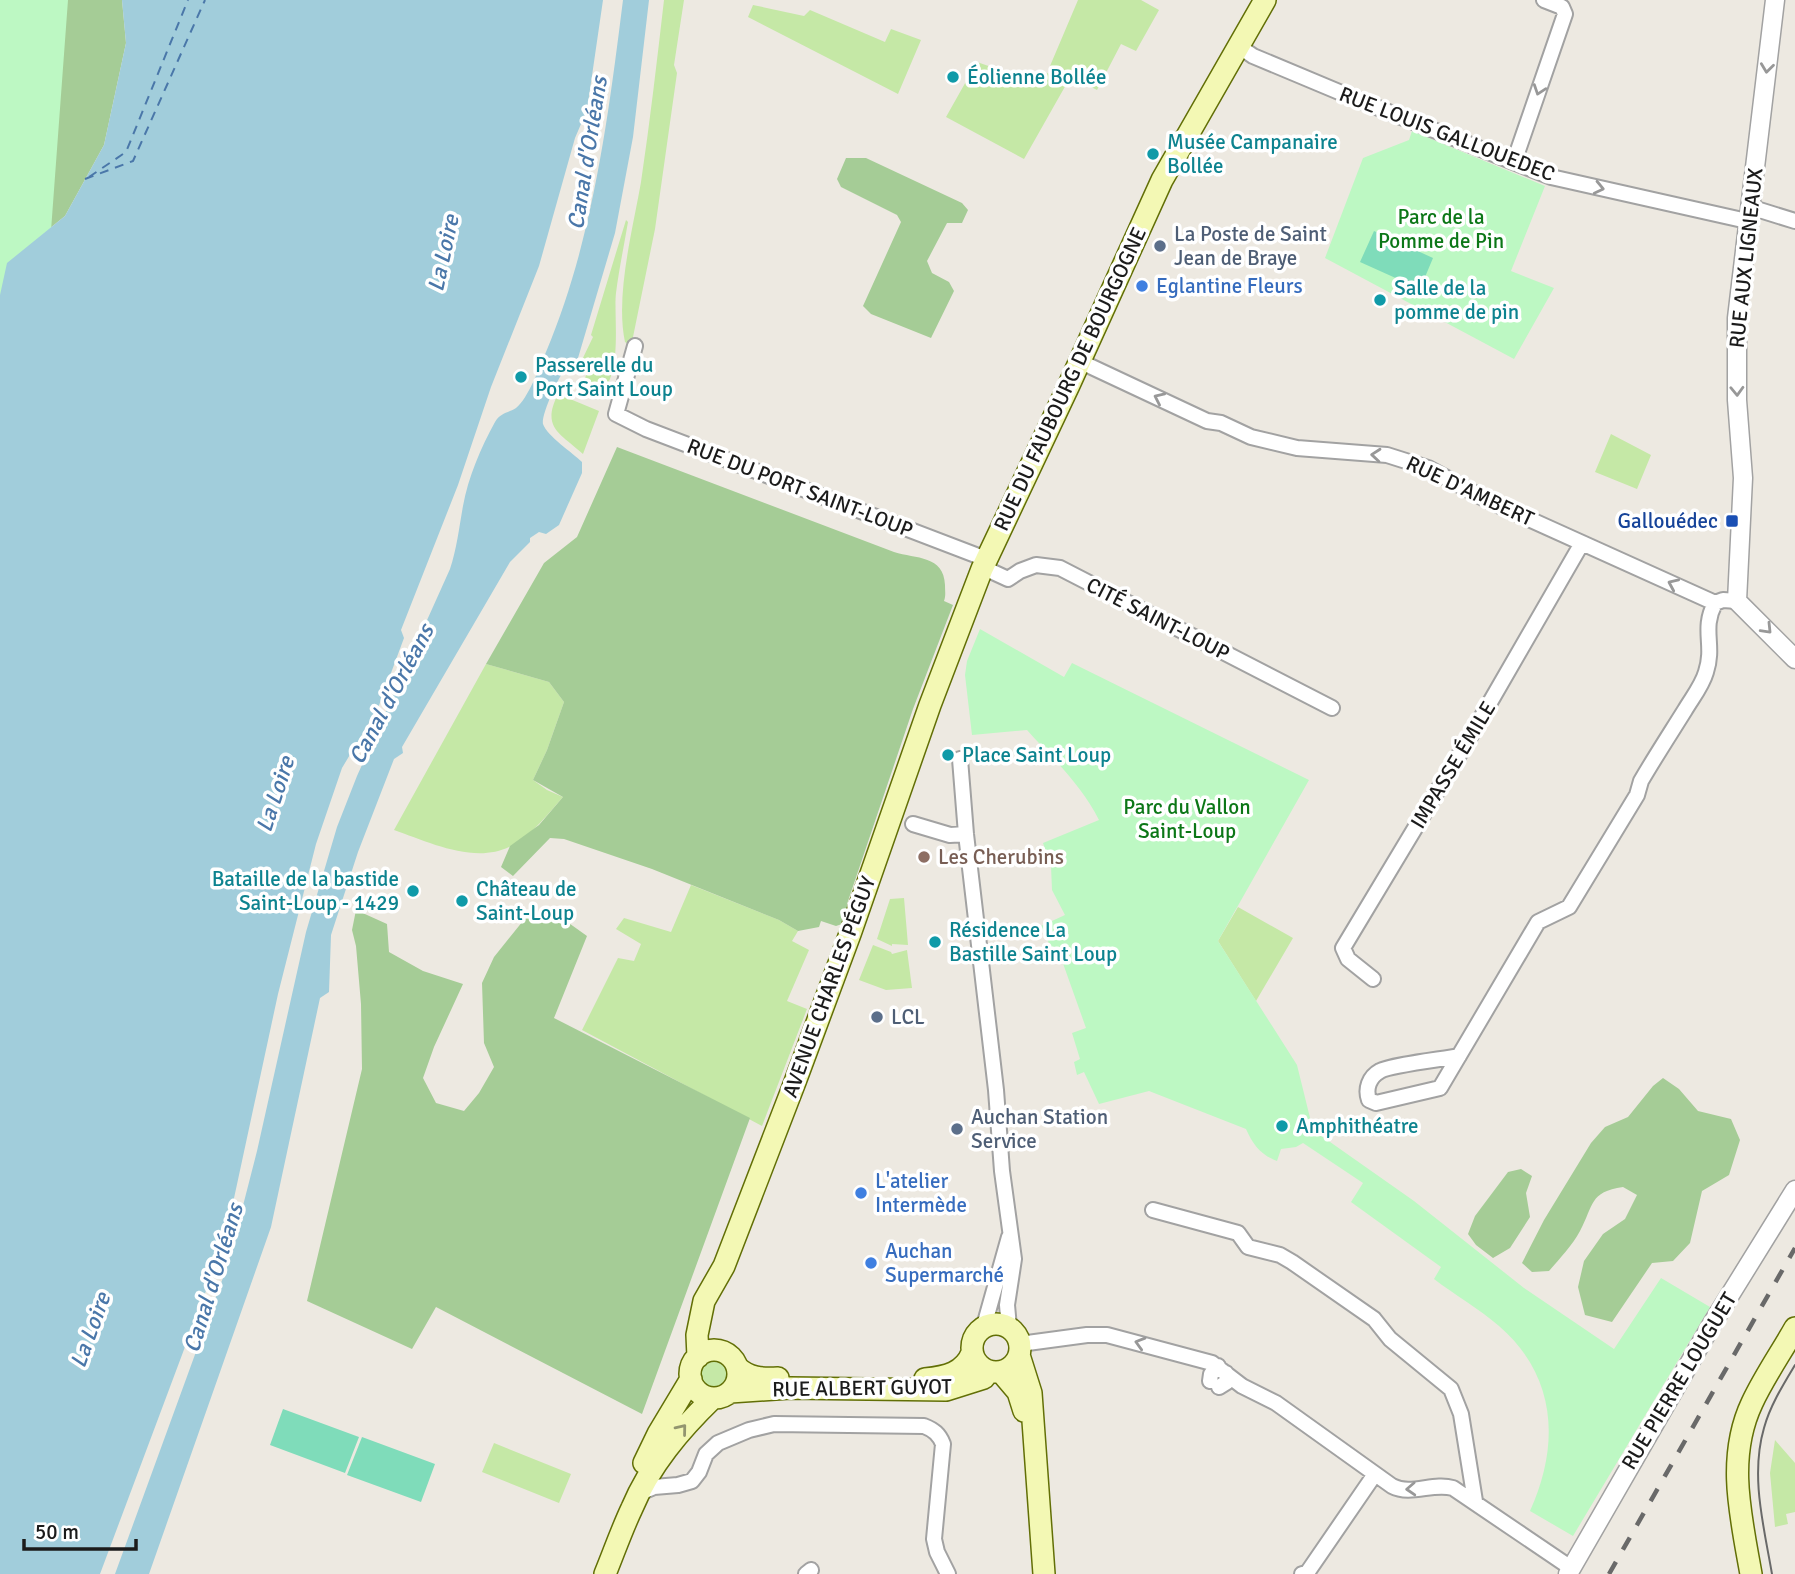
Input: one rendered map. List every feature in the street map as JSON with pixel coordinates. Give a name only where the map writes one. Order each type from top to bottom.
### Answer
[{"type":"main road","name":"RUE DU FAUBOURG DE BOURGOGNE","points":[[930,705],[984,563],[1162,180],[1265,0]]},
{"type":"main road","name":"RUE DU FAUBOURG DE BOURGOGNE","points":[[1237,53],[1274,0]]},
{"type":"main road","name":"AVENUE CHARLES PÉGUY","points":[[708,1354],[697,1335],[704,1301],[724,1266],[846,947],[930,705]]},
{"type":"main road","points":[[1037,1574],[1024,1408],[1018,1392],[994,1371],[980,1367],[972,1353],[973,1337],[984,1326],[997,1323],[1016,1342],[1031,1394],[1044,1574]]},
{"type":"main road","points":[[1751,1574],[1737,1486],[1739,1444],[1751,1405],[1795,1328]]},
{"type":"main road","points":[[994,1371],[1012,1366],[1016,1342]]},
{"type":"main road","name":"RUE ALBERT GUYOT","points":[[737,1367],[744,1374],[758,1378],[925,1379],[952,1374],[968,1363],[972,1353]]},
{"type":"main road","points":[[605,1574],[636,1499],[663,1453],[683,1427],[737,1380],[737,1367],[727,1355],[708,1354],[693,1363],[691,1380],[658,1434],[639,1474],[636,1499]]},
{"type":"main road","name":"RUE ALBERT GUYOT","points":[[721,1395],[790,1388],[946,1390],[984,1378],[994,1371]]},
{"type":"main road","points":[[691,1380],[699,1392],[721,1395]]},
{"type":"street","points":[[1514,162],[1565,14],[1562,7],[1544,0]]},
{"type":"street","name":"RUE AUX LIGNEAUX","points":[[1737,601],[1742,478],[1737,400],[1737,318],[1775,0]]},
{"type":"street","name":"RUE LOUIS GALLOUEDEC","points":[[1237,53],[1551,177],[1795,221]]},
{"type":"street","name":"RUE DU PORT SAINT-LOUP","points":[[635,346],[615,414],[646,429],[984,563]]},
{"type":"street","name":"RUE D'AMBERT","points":[[1079,361],[1207,421],[1221,423],[1251,437],[1297,448],[1387,455],[1428,468],[1489,501],[1715,603],[1723,600],[1737,601]]},
{"type":"street","name":"IMPASSE ÉMILE","points":[[1373,979],[1348,959],[1343,948],[1582,543]]},
{"type":"street","name":"CITÉ SAINT-LOUP","points":[[984,563],[1008,579],[1036,565],[1060,568],[1332,708]]},
{"type":"street","points":[[1737,601],[1795,659]]},
{"type":"street","points":[[1459,1056],[1380,1070],[1369,1081],[1366,1093],[1369,1100],[1376,1103],[1440,1088],[1459,1056],[1538,922],[1569,907],[1637,795],[1641,780],[1702,683],[1710,653],[1707,628],[1709,615],[1715,603]]},
{"type":"street","points":[[960,759],[1014,1259],[1007,1305],[1016,1342],[1094,1334],[1116,1337],[1222,1369],[1242,1387],[1276,1404],[1399,1490],[1446,1486],[1475,1501],[1569,1571]]},
{"type":"street","points":[[913,824],[950,835],[966,834]]},
{"type":"street","name":"RUE PIERRE LOUGUET","points":[[1569,1571],[1712,1324],[1795,1190]]},
{"type":"street","points":[[1153,1210],[1238,1233],[1248,1247],[1280,1255],[1292,1262],[1374,1319],[1390,1339],[1445,1383],[1455,1395],[1461,1413],[1475,1501]]},
{"type":"street","points":[[984,1326],[1010,1236]]},
{"type":"street","points":[[1215,1384],[1227,1382],[1222,1369]]},
{"type":"street","points":[[636,1499],[654,1487],[692,1481],[706,1454],[718,1443],[774,1423],[924,1426],[934,1430],[943,1444],[934,1539],[948,1574]]},
{"type":"street","points":[[1306,1574],[1375,1474]]},
{"type":"green space","points":[[0,0],[122,0],[126,43],[104,145],[65,216],[7,263]]},
{"type":"green space","points":[[0,0],[68,0],[47,285],[0,423]]},
{"type":"green space","points":[[664,0],[684,0],[674,65],[677,73],[655,229],[632,343],[628,344],[625,342],[622,324],[626,262],[641,182]]},
{"type":"green space","points":[[1078,0],[1141,0],[1159,10],[1136,51],[1121,44],[1097,90],[1050,66]]},
{"type":"green space","points":[[753,5],[804,16],[810,10],[885,42],[891,29],[921,40],[898,94],[748,17]]},
{"type":"green space","points":[[977,62],[1040,84],[1047,73],[1067,83],[1024,159],[946,117]]},
{"type":"green space","name":"Parc de la Pomme de Pin","points":[[1412,131],[1545,186],[1511,271],[1554,288],[1514,359],[1325,258],[1363,158],[1409,140]]},
{"type":"green space","points":[[846,158],[866,158],[962,203],[968,210],[962,223],[947,223],[927,261],[932,273],[949,282],[954,291],[931,338],[871,314],[863,306],[901,222],[897,215],[841,187],[837,179]]},
{"type":"green space","points":[[626,220],[628,222],[616,293],[613,369],[601,392],[589,396],[581,388],[587,373],[581,362],[593,337],[591,335]]},
{"type":"green space","points":[[1374,231],[1433,258],[1420,289],[1360,262]]},
{"type":"green space","points":[[558,394],[599,411],[583,454],[555,429],[552,422],[553,405]]},
{"type":"green space","points":[[1611,434],[1651,455],[1637,489],[1595,472]]},
{"type":"green space","points":[[617,447],[894,552],[927,560],[940,568],[943,575],[944,601],[953,605],[913,709],[842,924],[836,926],[821,921],[819,927],[798,931],[779,920],[652,869],[564,839],[550,838],[513,876],[501,867],[510,846],[539,825],[563,797],[533,780],[564,702],[549,682],[486,664],[544,563],[577,537]]},
{"type":"green space","name":"Parc du Vallon Saint-Loup","points":[[980,629],[1064,677],[1072,663],[1309,780],[1218,941],[1297,1065],[1313,1130],[1414,1201],[1524,1288],[1614,1349],[1661,1278],[1710,1307],[1573,1536],[1530,1511],[1540,1486],[1549,1437],[1548,1412],[1533,1367],[1499,1326],[1434,1279],[1441,1267],[1351,1202],[1363,1183],[1303,1143],[1281,1149],[1277,1161],[1258,1149],[1246,1129],[1149,1091],[1099,1104],[1084,1072],[1077,1075],[1074,1062],[1080,1059],[1072,1033],[1086,1028],[1060,955],[1055,956],[1041,926],[1065,915],[1052,890],[1051,866],[1043,843],[1099,820],[1075,783],[1027,730],[972,735],[965,675],[967,661]]},
{"type":"green space","points":[[486,664],[549,682],[564,702],[533,780],[563,797],[526,836],[497,851],[482,853],[452,850],[394,830]]},
{"type":"green space","points":[[691,885],[779,920],[798,931],[792,941],[809,950],[787,1001],[807,1009],[762,1126],[582,1030],[618,958],[634,961],[641,944],[616,929],[624,918],[671,932]]},
{"type":"green space","points":[[904,898],[908,945],[892,946],[877,939],[890,899]]},
{"type":"green space","points":[[1238,907],[1293,938],[1256,1001],[1218,941]]},
{"type":"green space","points":[[356,910],[387,924],[389,952],[423,971],[463,984],[423,1078],[436,1103],[464,1111],[479,1093],[494,1067],[484,1043],[482,983],[494,957],[527,916],[559,916],[587,936],[554,1018],[750,1118],[642,1414],[436,1307],[412,1349],[307,1301],[362,1069],[361,1004],[352,930]]},
{"type":"green space","points":[[873,945],[892,954],[907,950],[912,988],[886,990],[859,980]]},
{"type":"green space","points":[[1663,1078],[1679,1089],[1698,1111],[1731,1119],[1740,1140],[1729,1175],[1702,1191],[1690,1243],[1673,1261],[1652,1263],[1612,1322],[1585,1315],[1578,1287],[1584,1261],[1603,1234],[1625,1219],[1637,1195],[1623,1187],[1598,1196],[1577,1236],[1549,1271],[1532,1272],[1522,1263],[1544,1220],[1591,1143],[1605,1127],[1628,1117]]},
{"type":"green space","points":[[1521,1169],[1532,1176],[1526,1193],[1530,1217],[1510,1248],[1493,1258],[1476,1245],[1468,1234],[1475,1216],[1508,1172]]},
{"type":"green space","points":[[714,1362],[724,1366],[728,1376],[724,1386],[714,1390],[704,1386],[700,1376],[704,1366]]},
{"type":"green space","points":[[283,1409],[359,1437],[345,1473],[270,1445]]},
{"type":"green space","points":[[362,1437],[435,1464],[421,1502],[347,1475]]},
{"type":"green space","points":[[1775,1440],[1795,1463],[1795,1512],[1786,1514],[1788,1524],[1775,1527],[1770,1473]]},
{"type":"green space","points":[[494,1443],[571,1474],[559,1503],[482,1472]]},
{"type":"water","name":"La Loire","points":[[122,0],[603,0],[587,110],[575,138],[539,266],[401,630],[404,638],[378,708],[342,768],[316,844],[278,994],[225,1240],[100,1574],[0,1574],[0,295],[7,263],[65,216],[104,145],[126,43]]},
{"type":"water","points":[[623,0],[649,0],[633,137],[615,233],[578,358],[562,373],[543,419],[545,429],[582,462],[582,473],[559,525],[546,534],[539,532],[530,538],[530,542],[510,562],[402,747],[403,753],[394,759],[358,852],[331,935],[329,992],[320,998],[271,1227],[149,1574],[115,1574],[228,1264],[257,1151],[306,932],[337,827],[357,776],[450,569],[465,495],[480,452],[497,419],[516,408],[529,390],[562,310],[576,266],[596,179]]},
{"type":"ferry route","points":[[89,177],[126,152],[188,0]]},
{"type":"ferry route","points":[[85,179],[133,161],[205,0]]},
{"type":"tram line","points":[[1772,1574],[1762,1520],[1758,1464],[1764,1428],[1777,1396],[1795,1365]]},
{"type":"railway","points":[[1609,1574],[1795,1248]]},
{"type":"place","name":"Éolienne Bollée","points":[[953,77]]},
{"type":"place","name":"Musée Campanaire Bollée","points":[[1153,154]]},
{"type":"place","name":"La Poste de Saint Jean de Braye","points":[[1160,246]]},
{"type":"place","name":"Eglantine Fleurs","points":[[1142,286]]},
{"type":"place","name":"Salle de la pomme de pin","points":[[1380,300]]},
{"type":"place","name":"Passerelle du Port Saint Loup","points":[[521,377]]},
{"type":"place","name":"Gallouédec","points":[[1732,521]]},
{"type":"place","name":"Place Saint Loup","points":[[948,755]]},
{"type":"place","name":"Les Cherubins","points":[[924,857]]},
{"type":"place","name":"Bataille de la bastide Saint-Loup - 1429","points":[[413,891]]},
{"type":"place","name":"Château de Saint-Loup","points":[[462,901]]},
{"type":"place","name":"Résidence La Bastille Saint Loup","points":[[935,942]]},
{"type":"place","name":"LCL","points":[[877,1017]]},
{"type":"place","name":"Amphithéatre","points":[[1282,1126]]},
{"type":"place","name":"Auchan Station Service","points":[[957,1129]]},
{"type":"place","name":"L'atelier Intermède","points":[[861,1193]]},
{"type":"place","name":"Auchan Supermarché","points":[[871,1263]]},
{"type":"water label","name":"Canal d'Orléans","points":[[587,153]]},
{"type":"water label","name":"Canal d'Orléans","points":[[391,694]]},
{"type":"water label","name":"Canal d'Orléans","points":[[213,1278]]}]
